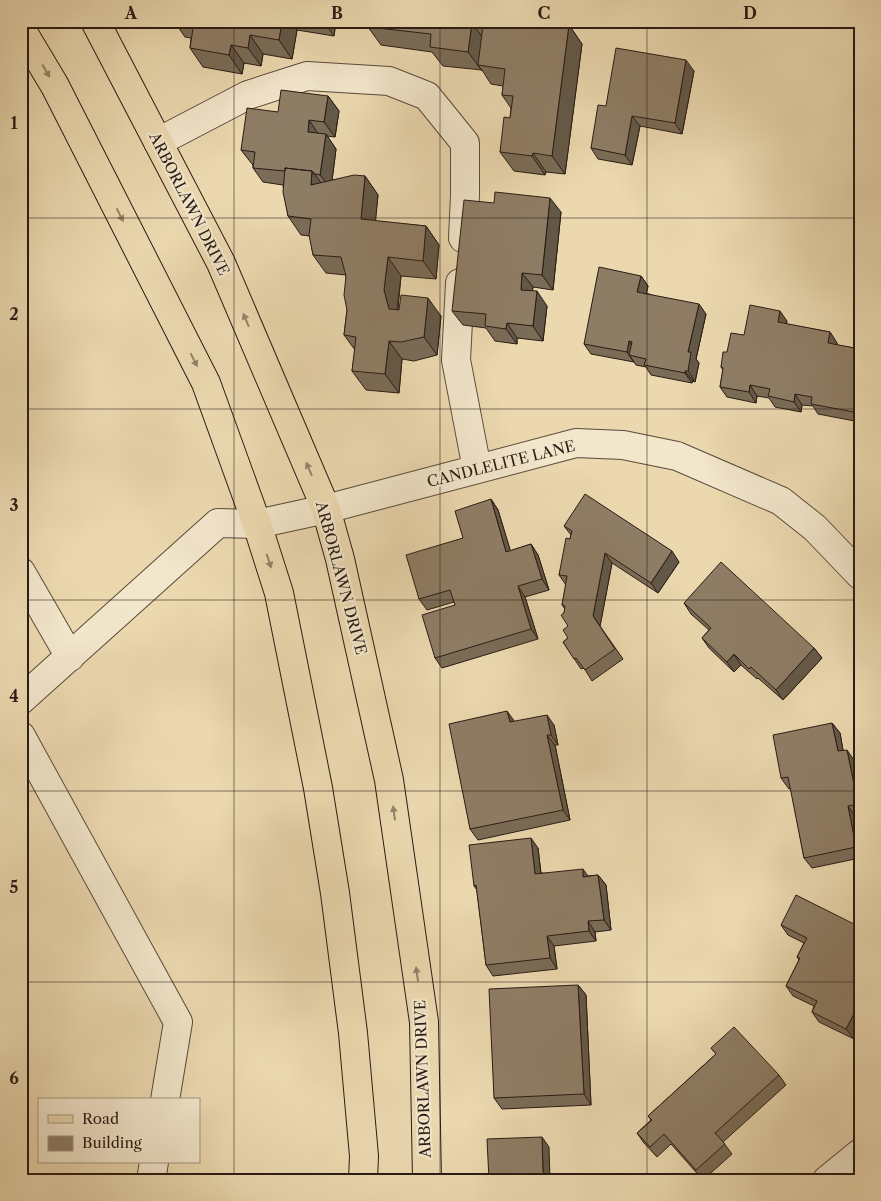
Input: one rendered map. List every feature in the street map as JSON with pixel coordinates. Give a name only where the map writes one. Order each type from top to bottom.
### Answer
[{"type":"main road","name":"ARBORLAWN DRIVE","points":[[95,21],[221,263],[326,509],[340,559],[389,780],[424,1022],[427,1180]]},
{"type":"main road","points":[[21,29],[55,86],[206,383],[257,524],[279,593],[318,788],[334,893],[352,1033],[364,1156],[364,1180]]},
{"type":"street","points":[[158,142],[248,95],[307,76],[389,81],[427,96],[464,143],[466,195],[456,360],[477,470]]},
{"type":"street","name":"CANDLELITE LANE","points":[[21,700],[218,523],[257,524],[326,509],[576,444],[622,445],[677,456],[781,501],[815,528],[858,569]]},
{"type":"street","points":[[21,572],[70,657]]},
{"type":"street","points":[[21,736],[178,1022],[165,1098]]},
{"type":"street","points":[[827,1180],[860,1153]]},
{"type":"street","points":[[152,1180],[154,1164]]},
{"type":"building","points":[[189,21],[282,21],[279,40],[250,35],[248,48],[231,45],[229,55],[190,48],[194,22]]},
{"type":"building","points":[[369,21],[544,21],[569,25],[552,156],[533,153],[532,156],[500,152],[504,117],[510,118],[513,96],[502,95],[505,69],[478,65],[483,25],[472,23],[468,52],[430,47],[431,34],[368,27]]},
{"type":"building","points":[[616,48],[686,60],[675,123],[632,116],[625,155],[591,148],[598,105],[606,106]]},
{"type":"building","points":[[281,90],[328,96],[324,122],[309,120],[308,132],[326,134],[320,175],[312,171],[285,168],[285,171],[253,168],[255,152],[241,150],[247,108],[278,112]]},
{"type":"building","points":[[285,168],[312,171],[311,185],[354,175],[365,176],[361,219],[426,226],[423,261],[388,257],[384,290],[389,309],[399,310],[401,295],[428,298],[424,337],[401,342],[389,341],[385,374],[352,371],[356,337],[344,335],[347,310],[344,295],[346,276],[341,257],[313,255],[309,235],[311,219],[288,216],[283,192]]},
{"type":"building","points":[[495,192],[550,198],[542,275],[522,273],[521,290],[537,291],[533,326],[507,323],[506,329],[485,326],[486,314],[452,311],[464,200],[494,203]]},
{"type":"building","points":[[599,267],[641,276],[637,292],[699,304],[688,352],[691,352],[688,371],[685,371],[685,373],[644,365],[646,359],[629,355],[632,342],[629,341],[627,352],[584,344]]},
{"type":"building","points":[[750,305],[780,311],[778,322],[830,332],[828,343],[860,349],[860,384],[854,412],[811,404],[812,397],[795,394],[794,402],[768,396],[770,389],[750,385],[749,392],[720,387],[723,352],[727,352],[731,333],[744,335]]},
{"type":"building","points":[[585,494],[672,551],[651,583],[605,553],[593,616],[615,649],[585,670],[576,658],[574,659],[563,642],[568,638],[563,630],[568,626],[561,615],[564,613],[565,606],[562,605],[567,576],[559,575],[566,538],[570,539],[572,531],[564,526]]},
{"type":"building","points":[[491,499],[506,552],[531,544],[542,579],[518,586],[531,629],[435,658],[422,615],[455,605],[450,590],[419,599],[406,555],[463,538],[455,511]]},
{"type":"building","points":[[721,562],[814,648],[776,690],[751,667],[749,669],[734,654],[727,662],[702,638],[711,628],[684,603]]},
{"type":"building","points":[[507,711],[510,722],[547,715],[551,735],[547,735],[563,810],[470,829],[449,724]]},
{"type":"building","points":[[832,723],[838,751],[847,750],[858,804],[848,806],[856,847],[804,858],[788,777],[781,778],[773,735]]},
{"type":"building","points":[[531,838],[535,874],[583,869],[583,877],[598,875],[604,920],[588,921],[589,931],[547,936],[550,958],[486,965],[469,845]]},
{"type":"building","points":[[796,895],[860,927],[860,1002],[846,1029],[812,1012],[817,1001],[786,986],[800,958],[797,957],[807,938],[781,925]]},
{"type":"building","points":[[578,985],[584,1094],[494,1098],[489,989]]},
{"type":"building","points":[[734,1027],[779,1075],[715,1133],[725,1144],[696,1170],[664,1134],[650,1147],[637,1133],[652,1120],[648,1116],[716,1054],[711,1048]]},
{"type":"building","points":[[542,1137],[543,1172],[554,1180],[489,1180],[487,1139]]}]
